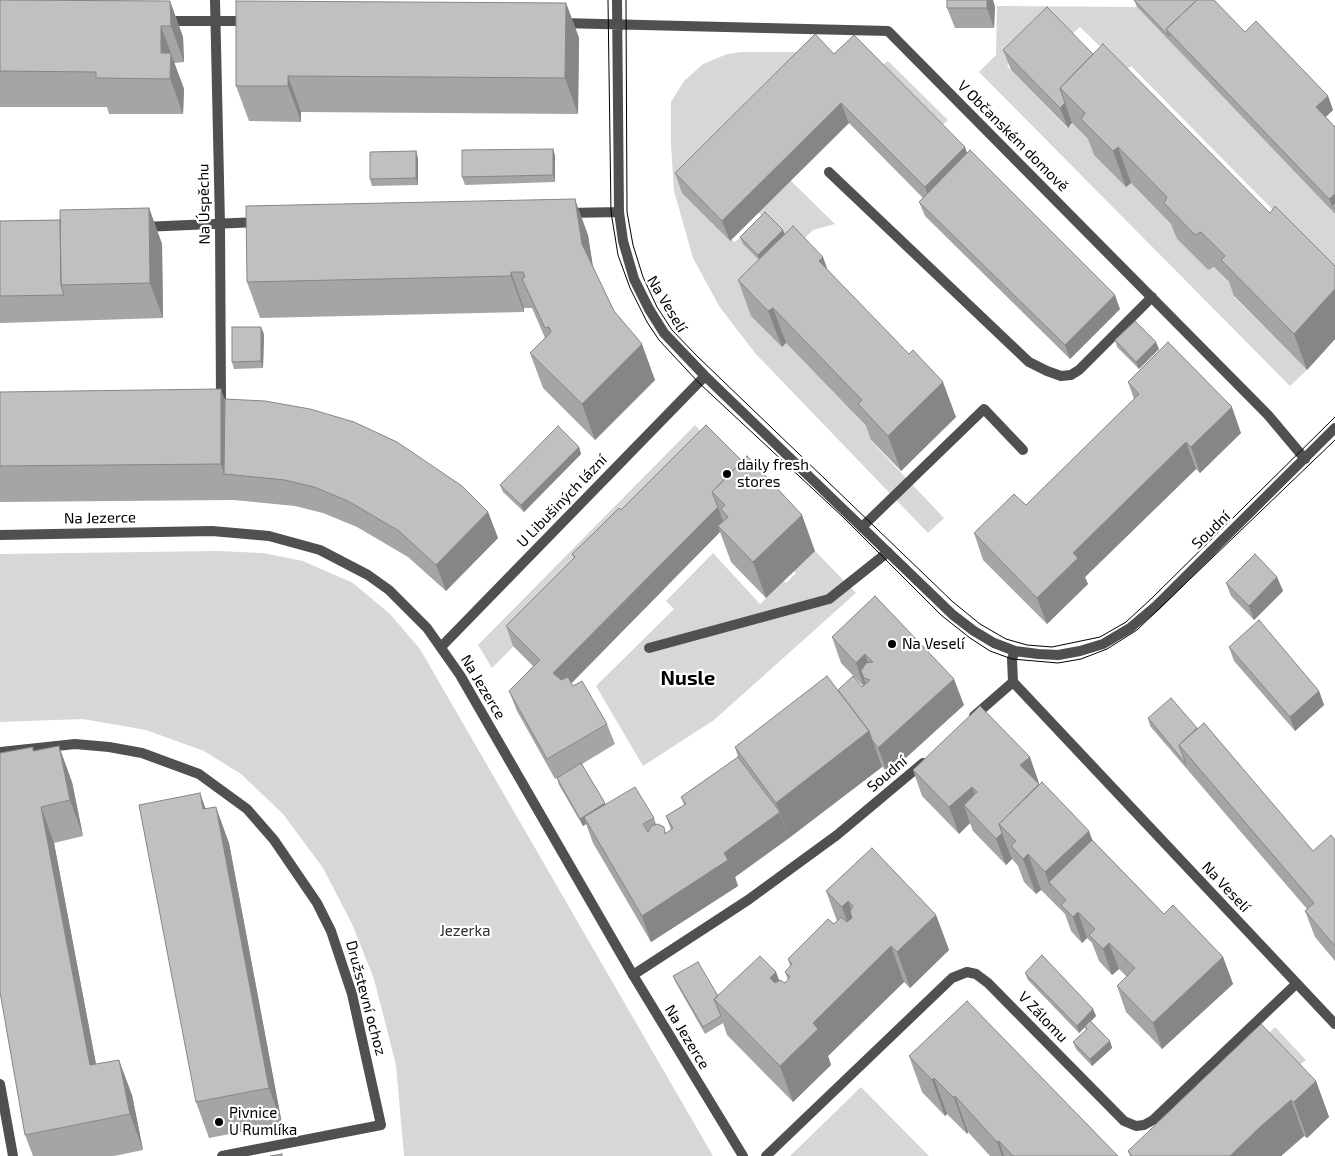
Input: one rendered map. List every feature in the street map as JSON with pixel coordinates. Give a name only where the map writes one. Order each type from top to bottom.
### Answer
[{"type":"street","name":"Na Úspěchu","points":[[215,0],[220,224],[221,408]]},
{"type":"street","name":"Na Veselí","points":[[617,0],[619,212],[623,241],[634,279],[649,309],[664,333],[705,376],[953,615],[994,643],[1015,650]]},
{"type":"street","points":[[157,21],[263,21]]},
{"type":"street","name":"V Občanském domově","points":[[554,22],[888,31],[1268,415],[1305,459]]},
{"type":"street","points":[[829,172],[1030,362],[1047,372],[1062,376],[1071,375],[1079,370],[1152,297]]},
{"type":"street","points":[[553,214],[619,212]]},
{"type":"street","points":[[137,227],[205,226],[269,222]]},
{"type":"street","name":"U Libušiných lázní","points":[[441,647],[705,376]]},
{"type":"street","points":[[862,527],[984,409],[1023,450]]},
{"type":"street","name":"Soudní","points":[[1015,650],[1058,655],[1080,652],[1103,644],[1130,628],[1335,428]]},
{"type":"street","name":"Na Jezerce","points":[[0,535],[212,531],[269,536],[320,550],[368,575],[398,598],[427,628],[460,675],[633,975],[743,1156]]},
{"type":"street","points":[[649,648],[829,599],[888,552]]},
{"type":"street","points":[[965,725],[1013,682],[1012,659],[1015,650]]},
{"type":"street","name":"Na Veselí","points":[[1013,682],[1335,1024]]},
{"type":"street","name":"Družstevní ochoz","points":[[0,752],[75,744],[142,753],[199,774],[247,809],[299,874],[317,903],[331,931],[352,994],[381,1124],[222,1156]]},
{"type":"street","name":"Soudní","points":[[633,975],[717,922],[830,840],[929,758]]},
{"type":"street","name":"V Zálomu","points":[[766,1156],[952,978],[967,972],[976,974],[988,983],[1124,1121],[1136,1126],[1144,1125],[1152,1120],[1296,984]]},
{"type":"street","points":[[0,1084],[12,1156]]},
{"type":"green space","points":[[997,6],[1137,7],[1335,214],[1335,273],[1131,66],[1125,71],[1080,27],[1070,36],[1054,20],[1007,66],[1067,128],[1073,124],[1098,149],[1125,186],[1131,183],[1180,233],[1177,239],[1208,270],[1214,267],[1238,292],[1234,297],[1307,370],[1290,386],[979,72],[996,55]]},
{"type":"green space","points":[[742,52],[824,52],[861,55],[683,193],[730,241],[731,239],[735,242],[762,216],[758,212],[790,180],[835,224],[813,230],[766,277],[782,347],[786,343],[875,436],[871,441],[944,518],[928,533],[755,353],[719,306],[693,258],[674,191],[671,102],[684,81],[703,64],[727,54]]},
{"type":"green space","points":[[888,61],[948,120],[936,131],[876,69]]},
{"type":"green space","points":[[695,425],[714,445],[492,668],[478,645]]},
{"type":"green space","name":"Jezerka","points":[[217,551],[263,553],[303,561],[353,583],[390,614],[420,649],[713,1156],[404,1156],[396,1065],[374,979],[352,924],[323,868],[283,814],[241,774],[204,751],[146,730],[83,719],[0,722],[0,554]]},
{"type":"green space","points":[[815,551],[856,593],[714,720],[643,766],[596,686],[674,609],[666,601],[713,553],[760,604],[784,581],[786,583],[796,573],[794,571]]},
{"type":"green space","points":[[1275,1027],[1306,1060],[1293,1071],[1206,1093]]},
{"type":"green space","points":[[861,1087],[929,1156],[790,1156]]},
{"type":"building","points":[[0,0],[170,1],[171,26],[161,26],[161,53],[171,53],[170,79],[96,78],[96,72],[0,71]]},
{"type":"building","points":[[947,0],[987,0],[987,8],[947,8]]},
{"type":"building","points":[[1134,0],[1197,0],[1166,29],[1169,36]]},
{"type":"building","points":[[1197,0],[1214,0],[1245,32],[1256,21],[1328,96],[1316,107],[1335,127],[1335,194],[1329,199],[1166,29]]},
{"type":"building","points":[[236,1],[566,3],[565,78],[288,76],[288,86],[236,86]]},
{"type":"building","points":[[1047,7],[1093,54],[1060,88],[1065,103],[1060,108],[1003,50]]},
{"type":"building","points":[[815,34],[834,54],[854,35],[965,147],[925,187],[841,103],[722,221],[675,173]]},
{"type":"building","points":[[1103,44],[1270,213],[1275,206],[1335,266],[1335,289],[1294,334],[1221,260],[1225,256],[1201,232],[1195,235],[1164,203],[1167,197],[1118,147],[1113,151],[1081,119],[1085,113],[1060,88]]},
{"type":"building","points":[[553,149],[553,175],[462,177],[462,150]]},
{"type":"building","points":[[970,150],[1115,295],[1065,345],[919,202]]},
{"type":"building","points":[[416,151],[416,178],[370,179],[370,152]]},
{"type":"building","points":[[575,199],[582,244],[614,311],[642,344],[582,404],[530,353],[551,332],[549,327],[545,328],[522,279],[525,277],[523,272],[511,272],[511,276],[247,282],[246,206]]},
{"type":"building","points":[[149,208],[150,283],[61,285],[60,210]]},
{"type":"building","points":[[765,212],[783,230],[758,255],[740,237]]},
{"type":"building","points":[[60,220],[61,285],[64,295],[0,296],[0,221]]},
{"type":"building","points":[[793,226],[823,257],[819,261],[909,354],[913,350],[943,382],[888,436],[858,404],[862,400],[773,308],[768,311],[738,280]]},
{"type":"building","points":[[1135,321],[1156,342],[1136,362],[1115,340]]},
{"type":"building","points":[[232,327],[261,327],[261,361],[232,362]]},
{"type":"building","points":[[1168,342],[1232,407],[1191,447],[1186,442],[1073,553],[1078,558],[1037,598],[974,533],[1014,494],[1026,505],[1139,394],[1128,382]]},
{"type":"building","points":[[221,389],[221,464],[0,466],[0,392]]},
{"type":"building","points":[[225,399],[265,401],[310,409],[354,422],[397,442],[462,486],[488,512],[436,565],[399,531],[348,501],[314,487],[285,480],[224,474]]},
{"type":"building","points":[[706,425],[742,461],[712,492],[718,507],[553,673],[561,680],[568,677],[573,686],[582,681],[607,724],[547,759],[509,691],[540,660],[506,626],[575,557],[572,554],[619,508],[621,510]]},
{"type":"building","points":[[558,426],[579,447],[521,505],[500,485]]},
{"type":"building","points":[[747,456],[802,515],[753,562],[718,526],[728,517],[721,509],[725,505],[712,492]]},
{"type":"building","points":[[1255,554],[1277,577],[1249,606],[1226,583]]},
{"type":"building","points":[[875,596],[954,679],[878,748],[872,740],[869,731],[838,690],[853,676],[862,687],[870,680],[864,678],[861,671],[866,663],[873,662],[865,654],[856,663],[832,637]]},
{"type":"building","points":[[1259,620],[1319,691],[1290,717],[1229,647]]},
{"type":"building","points":[[827,676],[869,731],[776,803],[735,747]]},
{"type":"building","points":[[1171,698],[1197,728],[1179,745],[1186,764],[1148,718]]},
{"type":"building","points":[[980,706],[1030,757],[1020,765],[1039,784],[999,824],[1002,833],[996,839],[964,805],[977,792],[972,787],[949,807],[913,770]]},
{"type":"building","points":[[1204,723],[1313,851],[1331,835],[1335,840],[1335,946],[1305,911],[1314,903],[1179,745]]},
{"type":"building","points":[[59,746],[70,800],[41,807],[90,1065],[119,1060],[130,1114],[25,1135],[0,992],[0,753],[33,747],[33,751]]},
{"type":"building","points":[[738,757],[780,812],[724,853],[728,860],[642,916],[584,817],[635,787],[654,818],[643,824],[648,832],[651,826],[658,824],[664,827],[665,834],[673,828],[666,816],[686,804],[681,797]]},
{"type":"building","points":[[581,763],[605,803],[580,819],[557,778]]},
{"type":"building","points":[[1042,782],[1089,831],[1045,872],[1028,854],[1023,859],[1011,846],[1016,841],[999,824]]},
{"type":"building","points":[[200,793],[203,809],[216,807],[269,1088],[196,1102],[139,805]]},
{"type":"building","points":[[1092,840],[1164,914],[1173,905],[1223,957],[1153,1023],[1117,986],[1135,968],[1109,943],[1103,949],[1089,935],[1095,929],[1078,912],[1073,917],[1061,905],[1066,900],[1049,882]]},
{"type":"building","points":[[872,848],[936,915],[897,952],[891,946],[813,1023],[818,1029],[780,1066],[714,999],[760,956],[776,972],[770,978],[775,983],[780,980],[785,983],[790,977],[785,972],[792,964],[788,959],[828,919],[834,924],[841,917],[847,922],[852,918],[850,911],[853,906],[848,901],[842,907],[826,891]]},
{"type":"building","points":[[1042,955],[1093,1009],[1077,1026],[1025,973]]},
{"type":"building","points":[[698,962],[718,996],[714,999],[721,1016],[703,1027],[673,976]]},
{"type":"building","points":[[967,1001],[1118,1156],[1013,1156],[999,1141],[997,1142],[955,1096],[954,1098],[934,1078],[932,1080],[909,1056]]},
{"type":"building","points":[[1090,1021],[1110,1041],[1090,1059],[1073,1042],[1087,1029],[1085,1026]]},
{"type":"building","points":[[1261,1024],[1316,1081],[1294,1102],[1291,1100],[1260,1127],[1230,1156],[1132,1156],[1128,1151]]},
{"type":"tram line","points":[[608,0],[611,212],[618,255],[630,288],[647,322],[659,340],[699,383],[843,517],[941,615],[990,651],[1012,659],[1058,663],[1081,659],[1107,649],[1137,630],[1335,440]]},
{"type":"tram line","points":[[626,0],[627,212],[633,245],[643,277],[657,307],[672,330],[697,356],[953,602],[980,624],[1006,639],[1027,645],[1052,647],[1100,637],[1126,622],[1335,417]]},
{"type":"place","name":"daily fresh stores","points":[[727,474]]},
{"type":"place","name":"Na Veselí","points":[[892,644]]},
{"type":"place","name":"Pivnice U Rumlíka","points":[[219,1122]]},
{"type":"district","name":"Nusle","points":[[688,678]]}]
